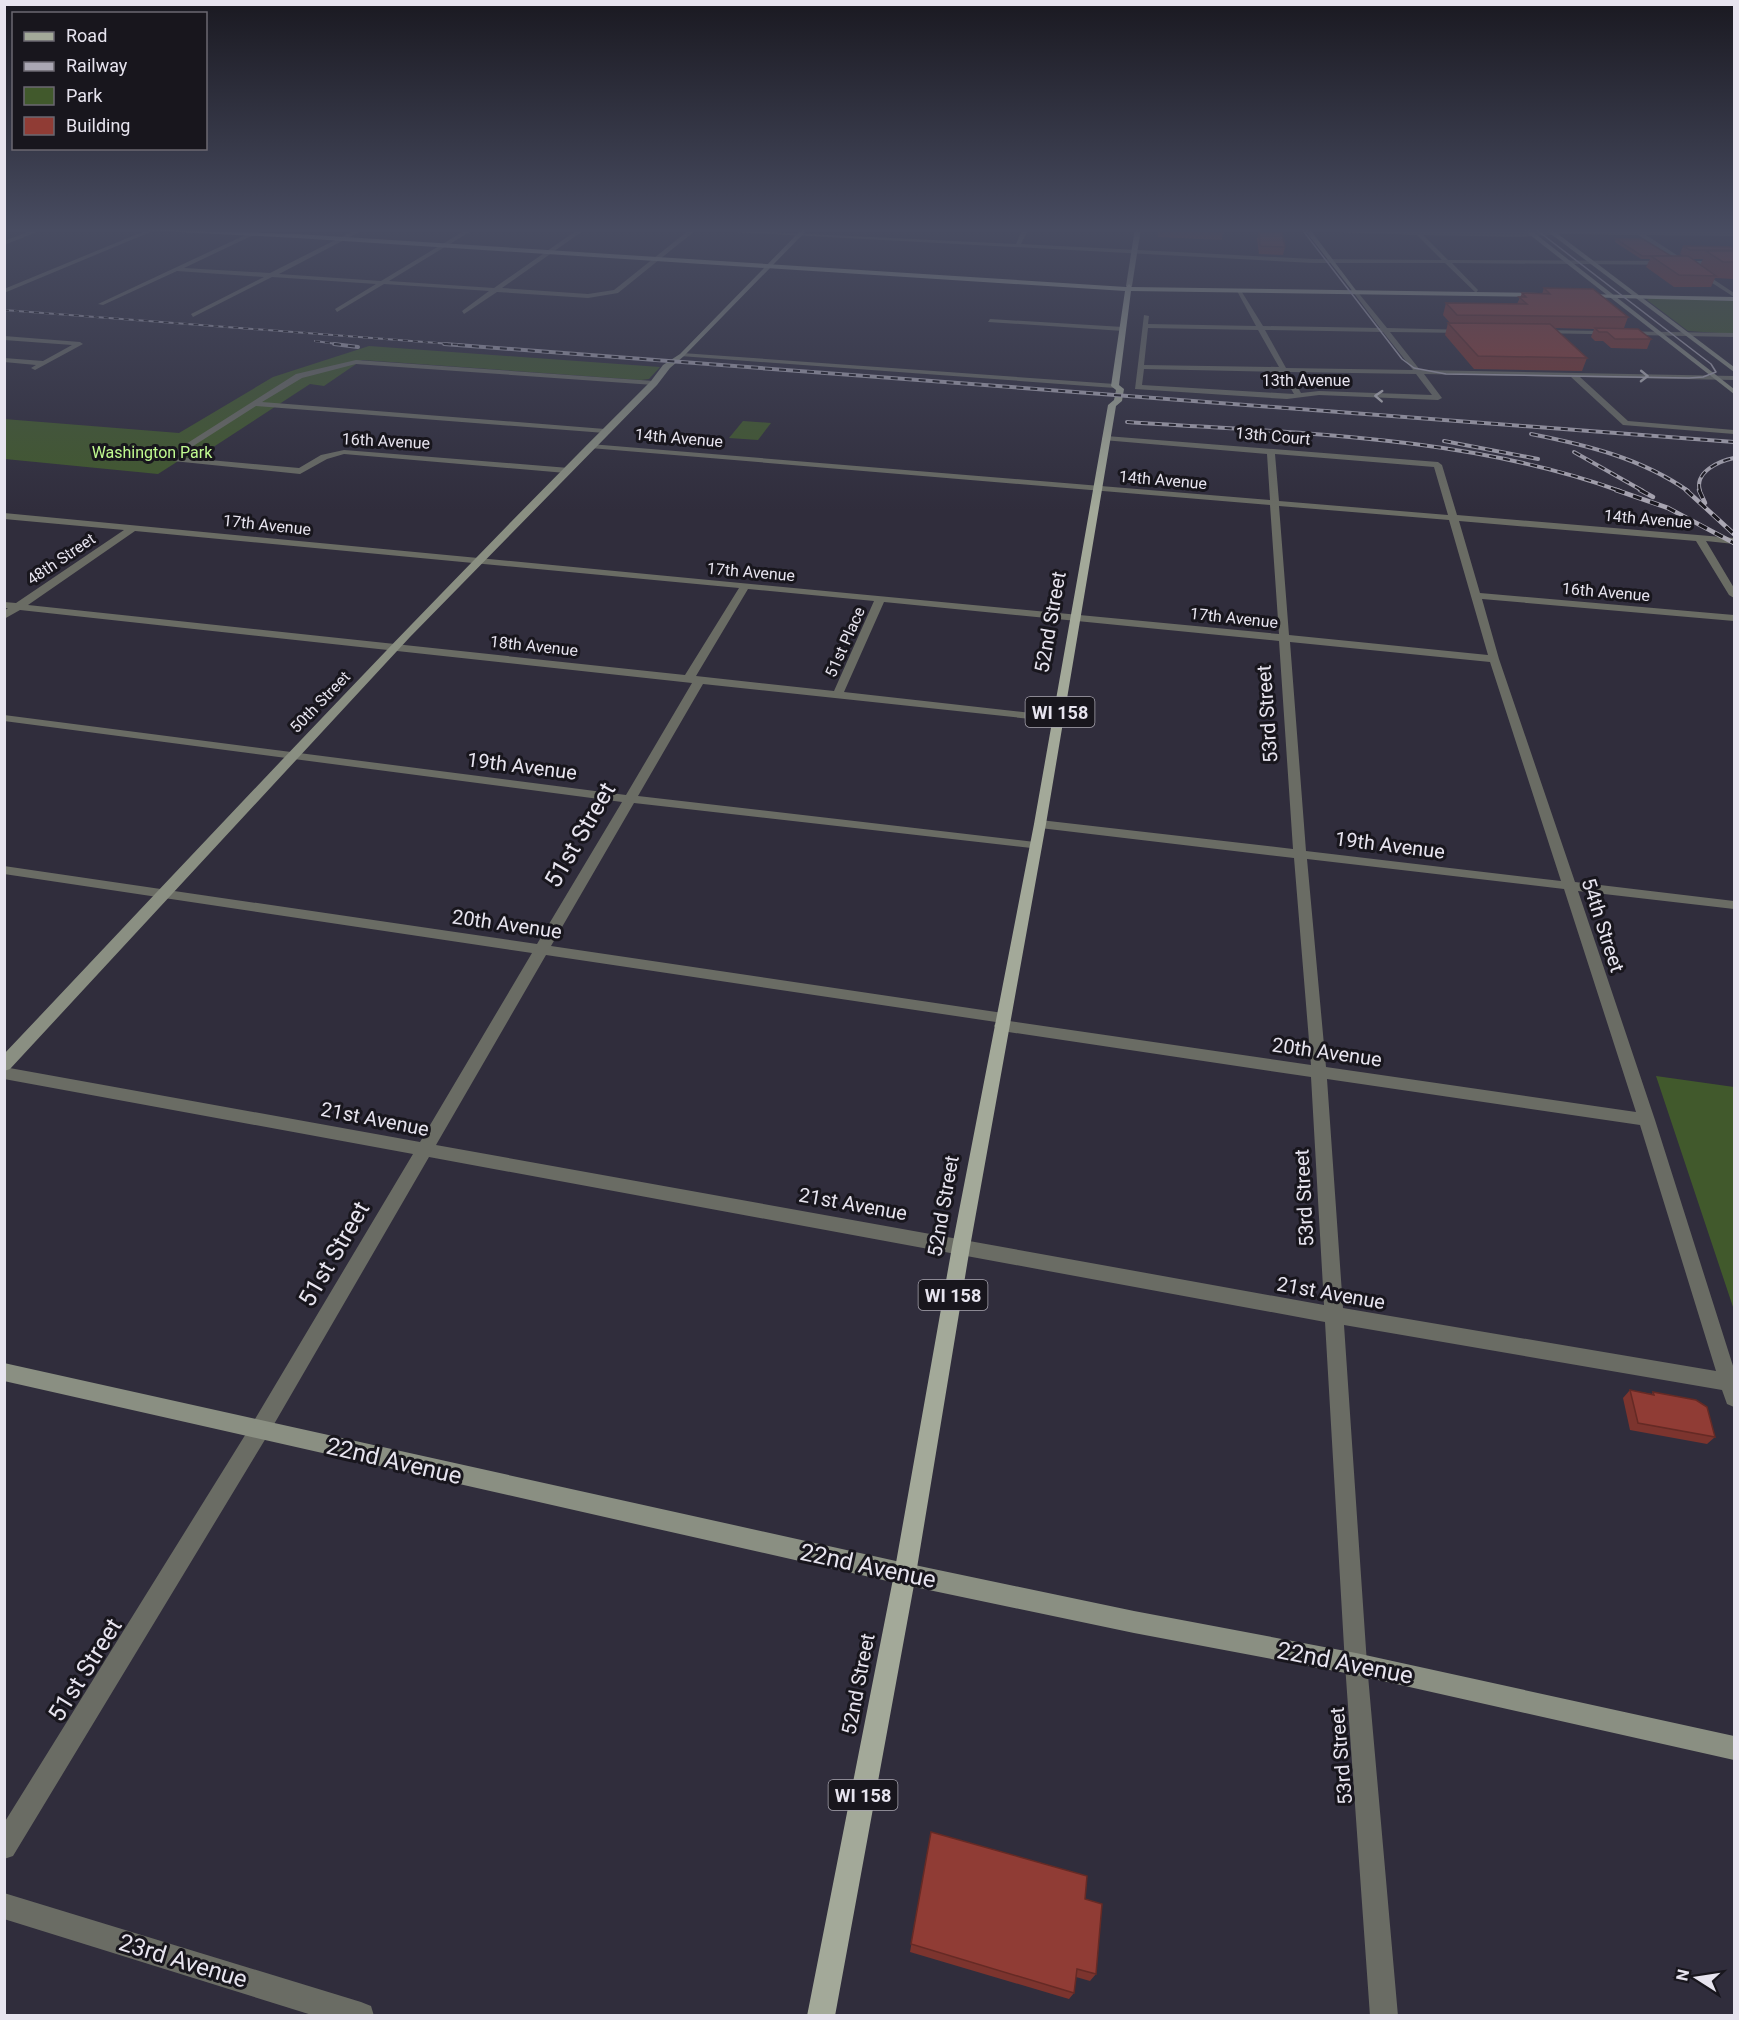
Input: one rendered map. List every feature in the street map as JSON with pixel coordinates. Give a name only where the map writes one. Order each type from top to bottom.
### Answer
[{"type":"main road","name":"52nd Street","points":[[821,2016],[905,1574],[961,1247],[1035,846],[1041,824],[1112,405],[1118,402],[1120,389],[1115,386],[1125,322]]},
{"type":"street","name":"50th Street","points":[[4,1065],[291,756],[477,561],[666,370],[673,368],[684,357],[682,355],[714,322]]},
{"type":"street","points":[[1011,322],[1124,329]]},
{"type":"street","points":[[1145,322],[1140,367],[1734,378]]},
{"type":"street","points":[[1259,322],[1298,394]]},
{"type":"street","points":[[1378,322],[1417,372]]},
{"type":"street","points":[[1645,322],[1734,392]]},
{"type":"street","points":[[1671,322],[1734,370]]},
{"type":"street","points":[[1144,326],[1477,331]]},
{"type":"street","points":[[1534,332],[1734,335]]},
{"type":"street","points":[[4,338],[80,344],[34,368]]},
{"type":"street","points":[[4,348],[22,340]]},
{"type":"street","points":[[682,355],[1115,386]]},
{"type":"street","points":[[4,360],[44,363]]},
{"type":"street","points":[[253,404],[298,376],[356,362],[654,383]]},
{"type":"street","name":"13th Avenue","points":[[1140,367],[1138,387],[1287,397],[1319,393],[1438,398],[1417,372]]},
{"type":"street","points":[[1573,375],[1626,423],[1734,432]]},
{"type":"street","points":[[253,404],[605,431]]},
{"type":"street","name":"16th Avenue","points":[[253,404],[171,456],[173,459],[300,471],[324,457],[344,452],[566,470]]},
{"type":"street","name":"13th Court","points":[[1106,438],[1438,465]]},
{"type":"street","name":"14th Avenue","points":[[590,446],[1734,541]]},
{"type":"street","name":"53rd Street","points":[[1271,451],[1273,504],[1300,854],[1319,1072],[1356,1664],[1384,2016]]},
{"type":"street","name":"54th Street","points":[[1438,465],[1494,659],[1647,1120],[1732,1390]]},
{"type":"street","name":"17th Avenue","points":[[4,516],[1076,617],[1494,659]]},
{"type":"street","name":"48th Street","points":[[4,616],[135,527]]},
{"type":"street","points":[[1699,538],[1734,595]]},
{"type":"street","name":"51st Street","points":[[4,1847],[259,1431],[628,799],[745,586]]},
{"type":"street","name":"16th Avenue","points":[[1476,596],[1734,618]]},
{"type":"street","name":"51st Place","points":[[837,696],[880,600]]},
{"type":"street","name":"18th Avenue","points":[[4,604],[1059,719]]},
{"type":"street","name":"19th Avenue","points":[[4,718],[628,799],[1035,846]]},
{"type":"street","name":"19th Avenue","points":[[1041,824],[1734,905]]},
{"type":"street","name":"20th Avenue","points":[[4,870],[541,949],[1319,1072],[1647,1120]]},
{"type":"street","name":"21st Avenue","points":[[4,1074],[961,1247],[1732,1390]]},
{"type":"street","name":"22nd Avenue","points":[[4,1372],[905,1574],[1134,1622],[1356,1664],[1734,1748]]},
{"type":"street","name":"23rd Avenue","points":[[4,1906],[362,2016]]},
{"type":"green space","points":[[1676,322],[1734,322],[1734,334],[1688,331]]},
{"type":"green space","name":"Washington Park","points":[[369,346],[660,367],[649,379],[641,380],[362,360],[324,386],[310,384],[195,459],[183,458],[158,474],[5,459],[4,419],[179,433],[273,377]]},
{"type":"green space","points":[[743,421],[771,423],[758,440],[729,438]]},
{"type":"green space","points":[[1656,1076],[1734,1087],[1734,1310]]},
{"type":"building","points":[[1448,323],[1550,324],[1587,358],[1478,356]]},
{"type":"building","points":[[1595,328],[1638,329],[1651,339],[1615,339],[1607,332],[1599,332]]},
{"type":"building","points":[[1630,1390],[1696,1400],[1707,1407],[1715,1437],[1638,1423]]},
{"type":"building","points":[[931,1832],[1087,1876],[1085,1899],[1102,1904],[1096,1974],[1077,1969],[1074,1993],[911,1944]]},
{"type":"tram line","points":[[1374,322],[1402,359],[1414,368],[1446,374],[1689,378],[1703,377],[1716,372],[1711,364],[1657,322]]},
{"type":"railway","points":[[165,322],[464,345]]},
{"type":"railway","points":[[315,341],[344,345]]},
{"type":"railway","points":[[334,344],[358,347]]},
{"type":"railway","points":[[444,344],[1734,442]]},
{"type":"railway","points":[[1127,422],[1314,434],[1439,447],[1561,472],[1620,491]]},
{"type":"railway","points":[[1531,434],[1592,448],[1632,461],[1688,491]]},
{"type":"railway","points":[[1444,441],[1538,459]]},
{"type":"railway","points":[[1574,452],[1643,491]]},
{"type":"railway","points":[[1700,491],[1701,478],[1709,468],[1734,458]]},
{"type":"railway","points":[[1616,490],[1668,508],[1734,543]]},
{"type":"railway","points":[[1640,490],[1653,497]]},
{"type":"railway","points":[[1686,490],[1734,534]]},
{"type":"railway","points":[[1699,490],[1705,503]]}]
